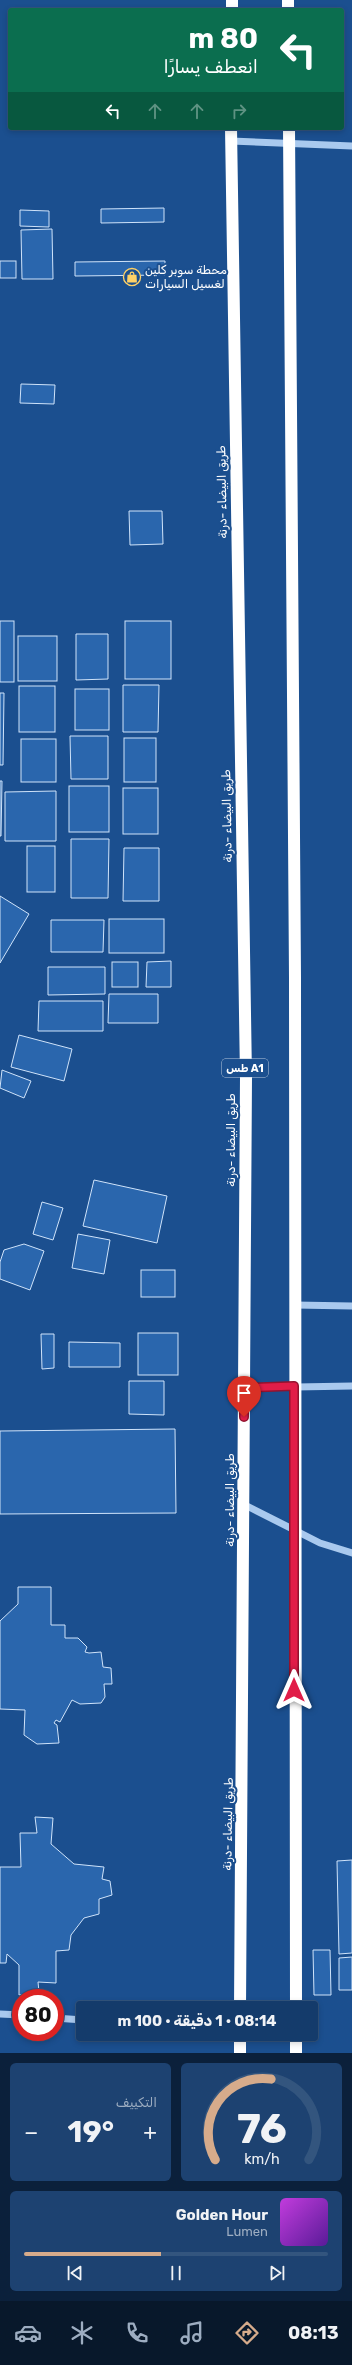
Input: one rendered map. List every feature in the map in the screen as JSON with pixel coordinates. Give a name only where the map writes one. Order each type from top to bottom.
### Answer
[{"type":"highway","name":"طريق البيضاء -درنة","points":[[231,130],[246,1077],[244,1388],[245,1506],[240,2001]]},
{"type":"highway","points":[[289,130],[295,1305],[294,1531],[296,2001]]},
{"type":"highway","points":[[240,2041],[240,2053]]},
{"type":"highway","points":[[296,2041],[296,2053]]},
{"type":"street","points":[[231,140],[352,146]]},
{"type":"street","points":[[295,1305],[352,1306]]},
{"type":"street","points":[[244,1388],[352,1386]]},
{"type":"street","points":[[245,1506],[320,1543],[352,1553]]},
{"type":"street","points":[[0,2014],[12,2015]]},
{"type":"street","points":[[64,2019],[76,2020]]},
{"type":"building","points":[[164,208],[164,222],[101,223],[101,209]]},
{"type":"building","points":[[20,210],[49,211],[49,227],[20,226]]},
{"type":"building","points":[[52,229],[53,279],[22,279],[21,230]]},
{"type":"building","points":[[0,261],[16,261],[16,278],[0,278]]},
{"type":"building","points":[[165,261],[165,275],[75,276],[75,262]]},
{"type":"building","points":[[21,384],[55,385],[54,404],[20,403]]},
{"type":"building","points":[[129,511],[162,511],[163,544],[130,545]]},
{"type":"building","points":[[0,621],[14,621],[14,682],[0,682]]},
{"type":"building","points":[[125,621],[171,621],[171,679],[125,679]]},
{"type":"building","points":[[76,634],[108,634],[108,679],[76,680]]},
{"type":"building","points":[[18,636],[57,636],[57,681],[18,681]]},
{"type":"building","points":[[123,685],[159,685],[158,732],[123,732]]},
{"type":"building","points":[[19,686],[55,686],[55,732],[19,732]]},
{"type":"building","points":[[75,689],[109,689],[109,730],[75,730]]},
{"type":"building","points":[[0,693],[4,693],[3,765],[0,765]]},
{"type":"building","points":[[70,736],[108,736],[108,779],[71,779]]},
{"type":"building","points":[[124,738],[156,738],[156,782],[124,782]]},
{"type":"building","points":[[21,739],[56,739],[56,782],[21,782]]},
{"type":"building","points":[[0,781],[2,781],[1,836],[0,836]]},
{"type":"building","points":[[69,786],[109,786],[109,832],[69,832]]},
{"type":"building","points":[[123,788],[158,788],[158,834],[123,834]]},
{"type":"building","points":[[56,791],[56,841],[5,841],[5,792]]},
{"type":"building","points":[[71,839],[109,839],[108,898],[71,898]]},
{"type":"building","points":[[27,846],[55,846],[55,892],[27,892]]},
{"type":"building","points":[[124,848],[159,848],[159,901],[123,901]]},
{"type":"building","points":[[0,896],[29,914],[0,963]]},
{"type":"building","points":[[109,919],[164,919],[164,953],[109,953]]},
{"type":"building","points":[[51,920],[104,920],[103,952],[51,952]]},
{"type":"building","points":[[171,961],[171,987],[146,987],[147,962]]},
{"type":"building","points":[[112,962],[138,962],[138,987],[112,987]]},
{"type":"building","points":[[48,967],[105,967],[105,994],[48,995]]},
{"type":"building","points":[[109,994],[158,994],[158,1023],[108,1023]]},
{"type":"building","points":[[39,1001],[103,1001],[103,1031],[38,1031]]},
{"type":"building","points":[[19,1035],[72,1049],[64,1081],[11,1067]]},
{"type":"building","points":[[2,1070],[31,1081],[24,1098],[0,1088]]},
{"type":"building","points":[[94,1180],[167,1196],[157,1243],[83,1226]]},
{"type":"building","points":[[42,1202],[63,1208],[53,1240],[33,1234]]},
{"type":"building","points":[[78,1234],[110,1240],[104,1274],[72,1268]]},
{"type":"building","points":[[24,1244],[44,1251],[30,1290],[0,1279],[0,1262],[4,1250]]},
{"type":"building","points":[[141,1270],[175,1270],[175,1297],[141,1297]]},
{"type":"building","points":[[138,1333],[178,1333],[178,1375],[138,1375]]},
{"type":"building","points":[[41,1334],[54,1334],[54,1368],[42,1369]]},
{"type":"building","points":[[69,1342],[120,1343],[120,1367],[69,1367]]},
{"type":"building","points":[[129,1381],[164,1381],[164,1415],[129,1414]]},
{"type":"building","points":[[175,1429],[176,1513],[0,1514],[0,1431]]},
{"type":"building","points":[[18,1587],[51,1587],[51,1625],[65,1625],[65,1638],[78,1638],[87,1647],[85,1652],[101,1652],[103,1667],[111,1668],[112,1684],[104,1684],[105,1697],[101,1703],[80,1704],[72,1700],[60,1722],[56,1720],[54,1723],[57,1725],[59,1743],[37,1744],[24,1735],[25,1710],[0,1709],[0,1621],[18,1604]]},
{"type":"building","points":[[35,1817],[53,1818],[51,1844],[74,1864],[104,1867],[102,1879],[110,1881],[112,1895],[99,1899],[99,1914],[84,1918],[71,1935],[69,1950],[56,1951],[56,1983],[38,1982],[39,1989],[19,1989],[19,1965],[7,1954],[6,1963],[0,1963],[0,1867],[21,1867],[20,1833],[37,1833]]},
{"type":"building","points":[[352,1860],[352,1953],[339,1954],[337,1861]]},
{"type":"building","points":[[313,1950],[330,1950],[331,1995],[314,1995]]},
{"type":"building","points":[[352,1957],[352,1990],[339,1990],[339,1958]]},
{"type":"place","name":"محطة سوبر كلين لغسيل السيارات","points":[[132,277]]},
{"type":"route","points":[[244,1417],[244,1388],[294,1386],[294,1690]]}]
